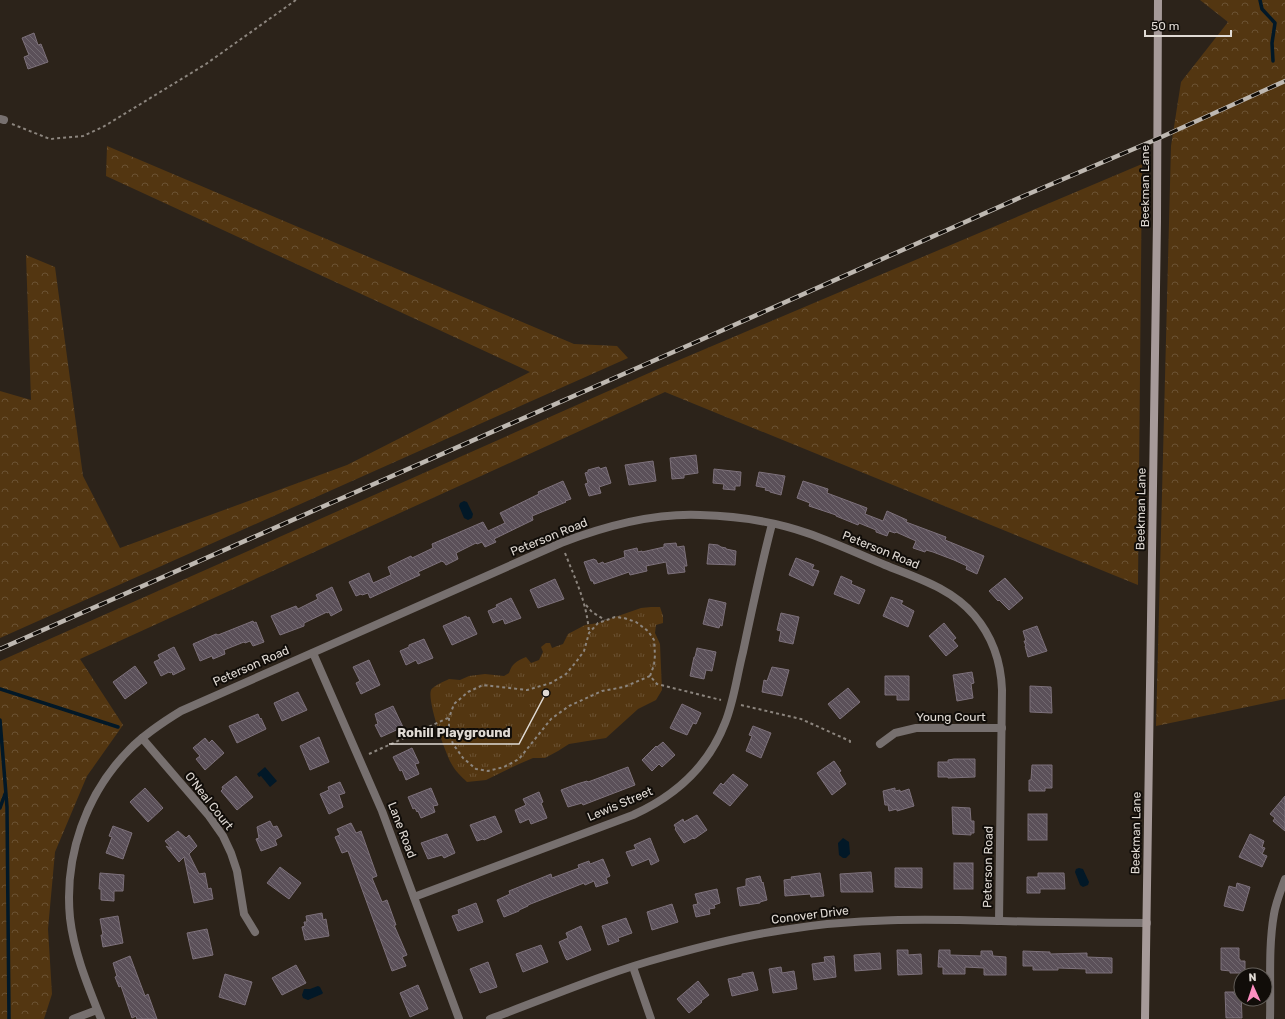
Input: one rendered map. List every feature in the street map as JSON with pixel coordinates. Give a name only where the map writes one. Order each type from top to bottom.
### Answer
[{"type":"street","name":"Beekman Lane","points":[[1145,1019],[1157,221],[1158,0]]},
{"type":"street","name":"Peterson Road","points":[[101,1019],[74,940],[70,911],[71,872],[75,848],[82,826],[100,787],[130,749],[142,738],[157,726],[181,711],[561,543],[605,528],[633,521],[667,516],[724,516],[772,524],[807,533],[926,581],[946,591],[961,602],[974,615],[987,634],[997,654],[1001,672],[1002,728],[999,920]]},
{"type":"street","name":"Lewis Street","points":[[414,897],[633,814],[670,795],[685,783],[709,754],[726,722],[772,524]]},
{"type":"street","name":"Lane Road","points":[[313,653],[382,811],[459,1019]]},
{"type":"street","name":"Young Court","points":[[880,744],[895,733],[916,728],[1002,728]]},
{"type":"street","name":"O'Neal Court","points":[[142,738],[209,816],[223,836],[232,853],[237,871],[244,914],[255,932]]},
{"type":"street","points":[[1270,1019],[1272,933],[1276,907],[1285,879]]},
{"type":"street","name":"Conover Drive","points":[[490,1019],[663,957],[716,943],[791,928],[882,920],[999,920],[1147,923]]},
{"type":"street","points":[[633,967],[651,1019]]},
{"type":"street","points":[[73,1019],[97,1010]]},
{"type":"path","points":[[2,119],[50,139],[83,136],[102,127],[206,64],[296,0]]},
{"type":"path","points":[[565,554],[585,604],[588,617],[589,632],[584,651],[566,674],[551,683],[526,690],[483,685],[468,692],[454,704],[449,718],[449,732],[453,744],[463,758],[476,769],[488,771],[504,767],[519,759],[551,719],[569,706],[602,691],[624,687],[650,676],[654,665],[654,640],[648,631],[636,622],[615,617],[598,623],[589,632]]},
{"type":"path","points":[[585,604],[592,612],[605,620]]},
{"type":"path","points":[[650,676],[657,684],[721,700]]},
{"type":"path","points":[[740,705],[801,719],[850,741],[850,744]]},
{"type":"path","points":[[369,754],[449,718]]},
{"type":"green space","points":[[1200,0],[1285,0],[1285,699],[1156,726],[1171,146],[1181,82],[1228,22]]},
{"type":"green space","points":[[107,146],[574,344],[617,346],[628,358],[0,638],[0,391],[31,400],[26,255],[55,267],[83,476],[120,548],[347,465],[530,372],[106,176]]},
{"type":"green space","points":[[1142,164],[1138,585],[665,392],[80,659],[123,725],[87,776],[55,852],[48,929],[52,994],[44,1019],[0,1019],[0,661],[658,369]]},
{"type":"green space","points":[[660,607],[663,616],[663,623],[656,625],[655,633],[660,644],[662,690],[656,700],[638,709],[606,738],[569,744],[545,758],[533,758],[486,780],[467,782],[456,771],[448,757],[437,726],[430,696],[432,688],[449,679],[460,680],[469,676],[485,674],[504,676],[509,673],[517,661],[523,658],[526,657],[531,663],[539,660],[543,652],[541,647],[546,643],[550,643],[552,648],[563,644],[568,634],[585,625],[598,623],[641,608]]},
{"type":"water","points":[[464,501],[467,502],[473,514],[472,518],[468,520],[464,518],[459,506],[460,503]]},
{"type":"water","points":[[265,767],[277,781],[270,787],[261,776],[259,777],[257,774]]},
{"type":"water","points":[[843,838],[849,842],[850,854],[846,858],[839,855],[838,843]]},
{"type":"water","points":[[1076,869],[1083,869],[1089,882],[1088,885],[1083,887],[1080,885],[1075,872]]},
{"type":"water","points":[[318,986],[323,993],[322,994],[308,1000],[303,998],[302,995],[304,989],[310,989]]},
{"type":"building","points":[[34,33],[38,45],[41,44],[48,62],[28,69],[24,57],[29,55],[22,38]]},
{"type":"building","points":[[696,455],[698,473],[684,475],[684,478],[672,479],[670,458]]},
{"type":"building","points":[[653,461],[656,481],[629,485],[625,465]]},
{"type":"building","points":[[599,467],[600,469],[606,467],[611,483],[599,487],[601,493],[589,496],[585,484],[588,483],[585,473],[588,472],[588,470]]},
{"type":"building","points":[[714,469],[741,472],[740,486],[735,486],[735,490],[723,489],[724,484],[713,483]]},
{"type":"building","points":[[759,472],[785,476],[781,495],[765,490],[766,488],[756,486]]},
{"type":"building","points":[[563,481],[571,499],[532,516],[533,520],[494,539],[496,542],[485,547],[482,542],[476,543],[456,553],[458,559],[446,565],[442,561],[418,572],[420,575],[370,598],[368,593],[356,596],[349,582],[369,573],[373,583],[391,575],[388,567],[433,548],[432,544],[483,522],[488,531],[505,523],[500,513],[539,494],[538,492]]},
{"type":"building","points":[[803,481],[828,489],[827,493],[867,508],[865,514],[883,521],[887,511],[907,520],[906,522],[946,537],[945,540],[984,556],[977,574],[966,569],[967,566],[954,560],[933,552],[926,550],[925,552],[913,548],[916,541],[896,532],[889,531],[887,536],[859,523],[858,525],[836,515],[809,506],[810,503],[797,498]]},
{"type":"building","points":[[676,543],[677,547],[684,546],[687,566],[684,566],[685,572],[668,574],[666,562],[646,566],[647,571],[630,575],[629,572],[594,584],[593,581],[591,581],[584,562],[594,559],[598,564],[603,562],[604,564],[625,557],[624,551],[637,548],[638,552],[642,552],[664,547],[664,544]]},
{"type":"building","points":[[709,544],[718,545],[726,549],[736,551],[735,565],[707,564]]},
{"type":"building","points":[[796,558],[814,565],[812,569],[819,571],[813,586],[789,575]]},
{"type":"building","points":[[841,576],[852,581],[851,584],[865,590],[859,604],[834,594]]},
{"type":"building","points":[[1005,578],[1023,598],[1009,610],[989,591]]},
{"type":"building","points":[[555,579],[564,599],[538,608],[530,590]]},
{"type":"building","points":[[332,587],[342,610],[331,616],[329,612],[327,612],[304,623],[304,626],[280,635],[271,616],[296,606],[298,609],[318,599],[316,595]]},
{"type":"building","points":[[891,597],[903,601],[901,604],[914,611],[908,627],[883,616]]},
{"type":"building","points":[[511,598],[521,618],[505,624],[503,619],[493,623],[488,611],[497,607],[496,605]]},
{"type":"building","points":[[709,599],[726,603],[722,626],[720,625],[719,628],[703,624]]},
{"type":"building","points":[[781,613],[799,617],[793,644],[779,641],[781,631],[777,630]]},
{"type":"building","points":[[466,616],[467,618],[469,617],[477,634],[452,645],[443,626]]},
{"type":"building","points":[[253,621],[254,623],[256,622],[264,642],[253,646],[250,641],[244,642],[224,650],[225,654],[213,659],[212,656],[200,661],[193,644]]},
{"type":"building","points":[[944,623],[956,638],[953,640],[958,646],[946,656],[929,636]]},
{"type":"building","points":[[1037,626],[1047,651],[1028,657],[1023,631]]},
{"type":"building","points":[[424,639],[433,658],[418,664],[416,660],[406,665],[400,651],[409,647],[409,645]]},
{"type":"building","points":[[174,647],[185,669],[173,675],[172,672],[169,672],[161,676],[154,662],[160,659],[158,655]]},
{"type":"building","points":[[697,648],[716,652],[712,671],[706,670],[704,679],[690,676]]},
{"type":"building","points":[[369,660],[380,685],[361,694],[356,683],[360,681],[353,667]]},
{"type":"building","points":[[135,666],[147,683],[125,699],[113,682]]},
{"type":"building","points":[[772,667],[789,670],[782,696],[762,692],[764,680],[767,681]]},
{"type":"building","points":[[972,672],[974,683],[971,684],[973,698],[957,701],[953,675]]},
{"type":"building","points":[[885,676],[909,676],[909,700],[897,700],[897,695],[885,695]]},
{"type":"building","points":[[1030,686],[1051,687],[1052,713],[1030,712]]},
{"type":"building","points":[[848,688],[860,702],[840,719],[828,704]]},
{"type":"building","points":[[298,692],[307,710],[282,721],[274,703]]},
{"type":"building","points":[[682,704],[701,713],[696,724],[693,723],[687,735],[670,728]]},
{"type":"building","points":[[393,706],[403,727],[381,737],[375,725],[378,724],[375,714]]},
{"type":"building","points":[[258,714],[266,729],[237,743],[229,726]]},
{"type":"building","points":[[753,726],[771,733],[761,758],[746,751],[752,736],[749,735]]},
{"type":"building","points":[[319,737],[329,762],[310,770],[300,746]]},
{"type":"building","points":[[205,738],[209,743],[212,740],[224,753],[205,770],[196,759],[200,756],[193,748]]},
{"type":"building","points":[[663,742],[675,755],[662,767],[659,764],[652,771],[642,760],[656,746],[657,747]]},
{"type":"building","points":[[412,748],[419,763],[415,764],[419,774],[406,780],[402,770],[400,771],[393,757]]},
{"type":"building","points":[[975,759],[975,777],[938,777],[938,762],[948,762],[948,760]]},
{"type":"building","points":[[834,761],[841,771],[839,772],[846,784],[832,795],[817,773]]},
{"type":"building","points":[[1032,765],[1052,765],[1052,788],[1045,788],[1045,791],[1029,791],[1029,780],[1031,780]]},
{"type":"building","points":[[628,767],[635,785],[583,805],[582,803],[568,807],[561,790]]},
{"type":"building","points":[[733,774],[748,785],[730,806],[713,793],[721,783],[723,785]]},
{"type":"building","points":[[236,776],[253,797],[237,810],[221,791],[223,789],[222,787]]},
{"type":"building","points":[[340,782],[345,793],[339,795],[343,807],[329,814],[320,794],[329,790],[328,787]]},
{"type":"building","points":[[145,788],[163,808],[148,822],[130,802]]},
{"type":"building","points":[[431,788],[438,805],[433,806],[435,812],[421,818],[418,811],[417,812],[415,808],[413,809],[408,797]]},
{"type":"building","points":[[895,788],[895,791],[900,790],[900,792],[909,789],[914,806],[897,811],[897,809],[889,811],[888,805],[885,805],[883,791]]},
{"type":"building","points":[[539,792],[543,802],[541,803],[547,818],[531,824],[529,819],[520,823],[515,810],[526,805],[523,799]]},
{"type":"building","points":[[1285,796],[1285,831],[1273,821],[1275,818],[1270,814]]},
{"type":"building","points":[[952,807],[970,808],[971,821],[974,821],[974,833],[971,833],[971,835],[953,834]]},
{"type":"building","points":[[1028,814],[1047,814],[1047,840],[1028,840]]},
{"type":"building","points":[[697,815],[707,830],[694,839],[693,838],[684,843],[674,825],[683,819],[684,822]]},
{"type":"building","points":[[495,816],[502,832],[484,840],[477,841],[470,825]]},
{"type":"building","points":[[270,821],[273,827],[277,826],[282,836],[275,840],[277,845],[261,851],[256,839],[259,838],[257,827]]},
{"type":"building","points":[[351,823],[356,833],[361,831],[377,876],[372,878],[382,902],[387,900],[396,925],[394,925],[407,955],[402,957],[406,966],[392,971],[348,851],[342,853],[335,837],[340,835],[337,829]]},
{"type":"building","points":[[113,826],[132,833],[123,859],[106,853],[112,837],[109,836]]},
{"type":"building","points":[[178,831],[186,838],[189,835],[197,846],[189,854],[199,874],[205,873],[208,889],[211,888],[213,899],[194,903],[184,857],[179,862],[166,846],[172,849],[165,841]]},
{"type":"building","points":[[447,834],[455,853],[444,858],[442,855],[428,859],[421,843]]},
{"type":"building","points":[[1250,834],[1264,841],[1262,847],[1265,848],[1262,854],[1267,856],[1262,867],[1239,857]]},
{"type":"building","points":[[650,838],[659,861],[651,865],[649,859],[632,866],[626,852],[636,849],[634,845]]},
{"type":"building","points":[[603,859],[610,876],[606,878],[608,883],[596,887],[594,881],[585,885],[584,883],[528,905],[519,911],[504,917],[497,900],[510,894],[509,891],[551,874],[552,878],[579,868],[578,865],[589,861],[590,864]]},
{"type":"building","points":[[954,863],[973,863],[973,889],[954,889]]},
{"type":"building","points":[[280,867],[301,883],[289,899],[267,883]]},
{"type":"building","points":[[895,868],[922,868],[922,888],[895,887]]},
{"type":"building","points":[[871,872],[873,892],[841,892],[840,874]]},
{"type":"building","points":[[100,873],[124,875],[123,891],[114,891],[114,901],[101,900],[101,889],[99,889]]},
{"type":"building","points":[[820,873],[824,896],[811,897],[810,894],[785,896],[784,880],[792,879],[791,877]]},
{"type":"building","points":[[1038,873],[1064,873],[1065,889],[1040,889],[1040,893],[1027,893],[1027,877],[1038,877]]},
{"type":"building","points":[[760,876],[767,900],[760,903],[740,906],[737,888],[746,886],[746,879]]},
{"type":"building","points":[[1237,883],[1250,887],[1243,911],[1224,906],[1229,886],[1236,888]]},
{"type":"building","points":[[717,889],[720,903],[714,905],[715,908],[709,909],[710,914],[696,917],[693,905],[698,904],[695,894]]},
{"type":"building","points":[[476,903],[483,922],[458,931],[452,916],[459,914],[458,910]]},
{"type":"building","points":[[672,904],[678,922],[652,930],[647,912]]},
{"type":"building","points":[[322,913],[323,920],[326,919],[329,936],[305,940],[302,927],[305,926],[304,922],[307,922],[306,916]]},
{"type":"building","points":[[118,916],[123,943],[103,947],[101,935],[103,935],[100,919]]},
{"type":"building","points":[[626,918],[632,933],[618,938],[619,941],[608,945],[602,926]]},
{"type":"building","points":[[581,926],[591,950],[567,960],[559,942],[568,938],[566,933]]},
{"type":"building","points":[[207,929],[213,955],[193,959],[187,933]]},
{"type":"building","points":[[541,945],[548,962],[523,972],[516,954]]},
{"type":"building","points":[[1221,948],[1239,948],[1239,959],[1240,961],[1245,961],[1245,967],[1233,967],[1233,973],[1230,973],[1230,971],[1221,970]]},
{"type":"building","points":[[897,950],[908,950],[908,955],[921,954],[922,974],[898,975]]},
{"type":"building","points":[[939,950],[950,950],[950,955],[981,956],[981,951],[992,951],[993,956],[1006,957],[1006,975],[984,975],[984,968],[965,967],[965,974],[943,974],[943,967],[938,967]]},
{"type":"building","points":[[1023,951],[1050,952],[1050,954],[1087,953],[1087,957],[1112,958],[1112,973],[1086,973],[1086,969],[1058,968],[1058,970],[1033,970],[1033,966],[1023,966]]},
{"type":"building","points":[[880,953],[881,969],[855,971],[854,955]]},
{"type":"building","points":[[130,956],[145,996],[148,994],[157,1019],[137,1019],[136,1016],[132,1018],[121,986],[119,987],[115,977],[117,976],[113,963]]},
{"type":"building","points":[[834,956],[836,977],[814,980],[812,964],[825,962],[824,957]]},
{"type":"building","points":[[488,962],[497,987],[480,993],[470,969]]},
{"type":"building","points":[[296,965],[306,983],[282,995],[272,978]]},
{"type":"building","points":[[781,967],[782,973],[794,971],[797,989],[773,993],[769,969]]},
{"type":"building","points":[[753,972],[758,990],[732,996],[728,979]]},
{"type":"building","points":[[225,974],[252,982],[245,1005],[219,997]]},
{"type":"building","points":[[698,981],[709,995],[689,1013],[677,999]]},
{"type":"building","points":[[418,985],[428,1009],[410,1017],[400,993]]},
{"type":"building","points":[[1225,992],[1233,992],[1233,1007],[1242,1007],[1242,1018],[1226,1018]]},
{"type":"waterway","points":[[1260,0],[1262,9],[1275,23],[1272,43],[1273,61]]},
{"type":"waterway","points":[[0,689],[118,727]]},
{"type":"waterway","points":[[0,720],[7,807],[9,1019]]},
{"type":"waterway","points":[[0,808],[5,794]]},
{"type":"railway","points":[[0,649],[1019,198],[1157,139],[1285,81]]},
{"type":"place","name":"Rohill Playground","points":[[546,693]]}]
